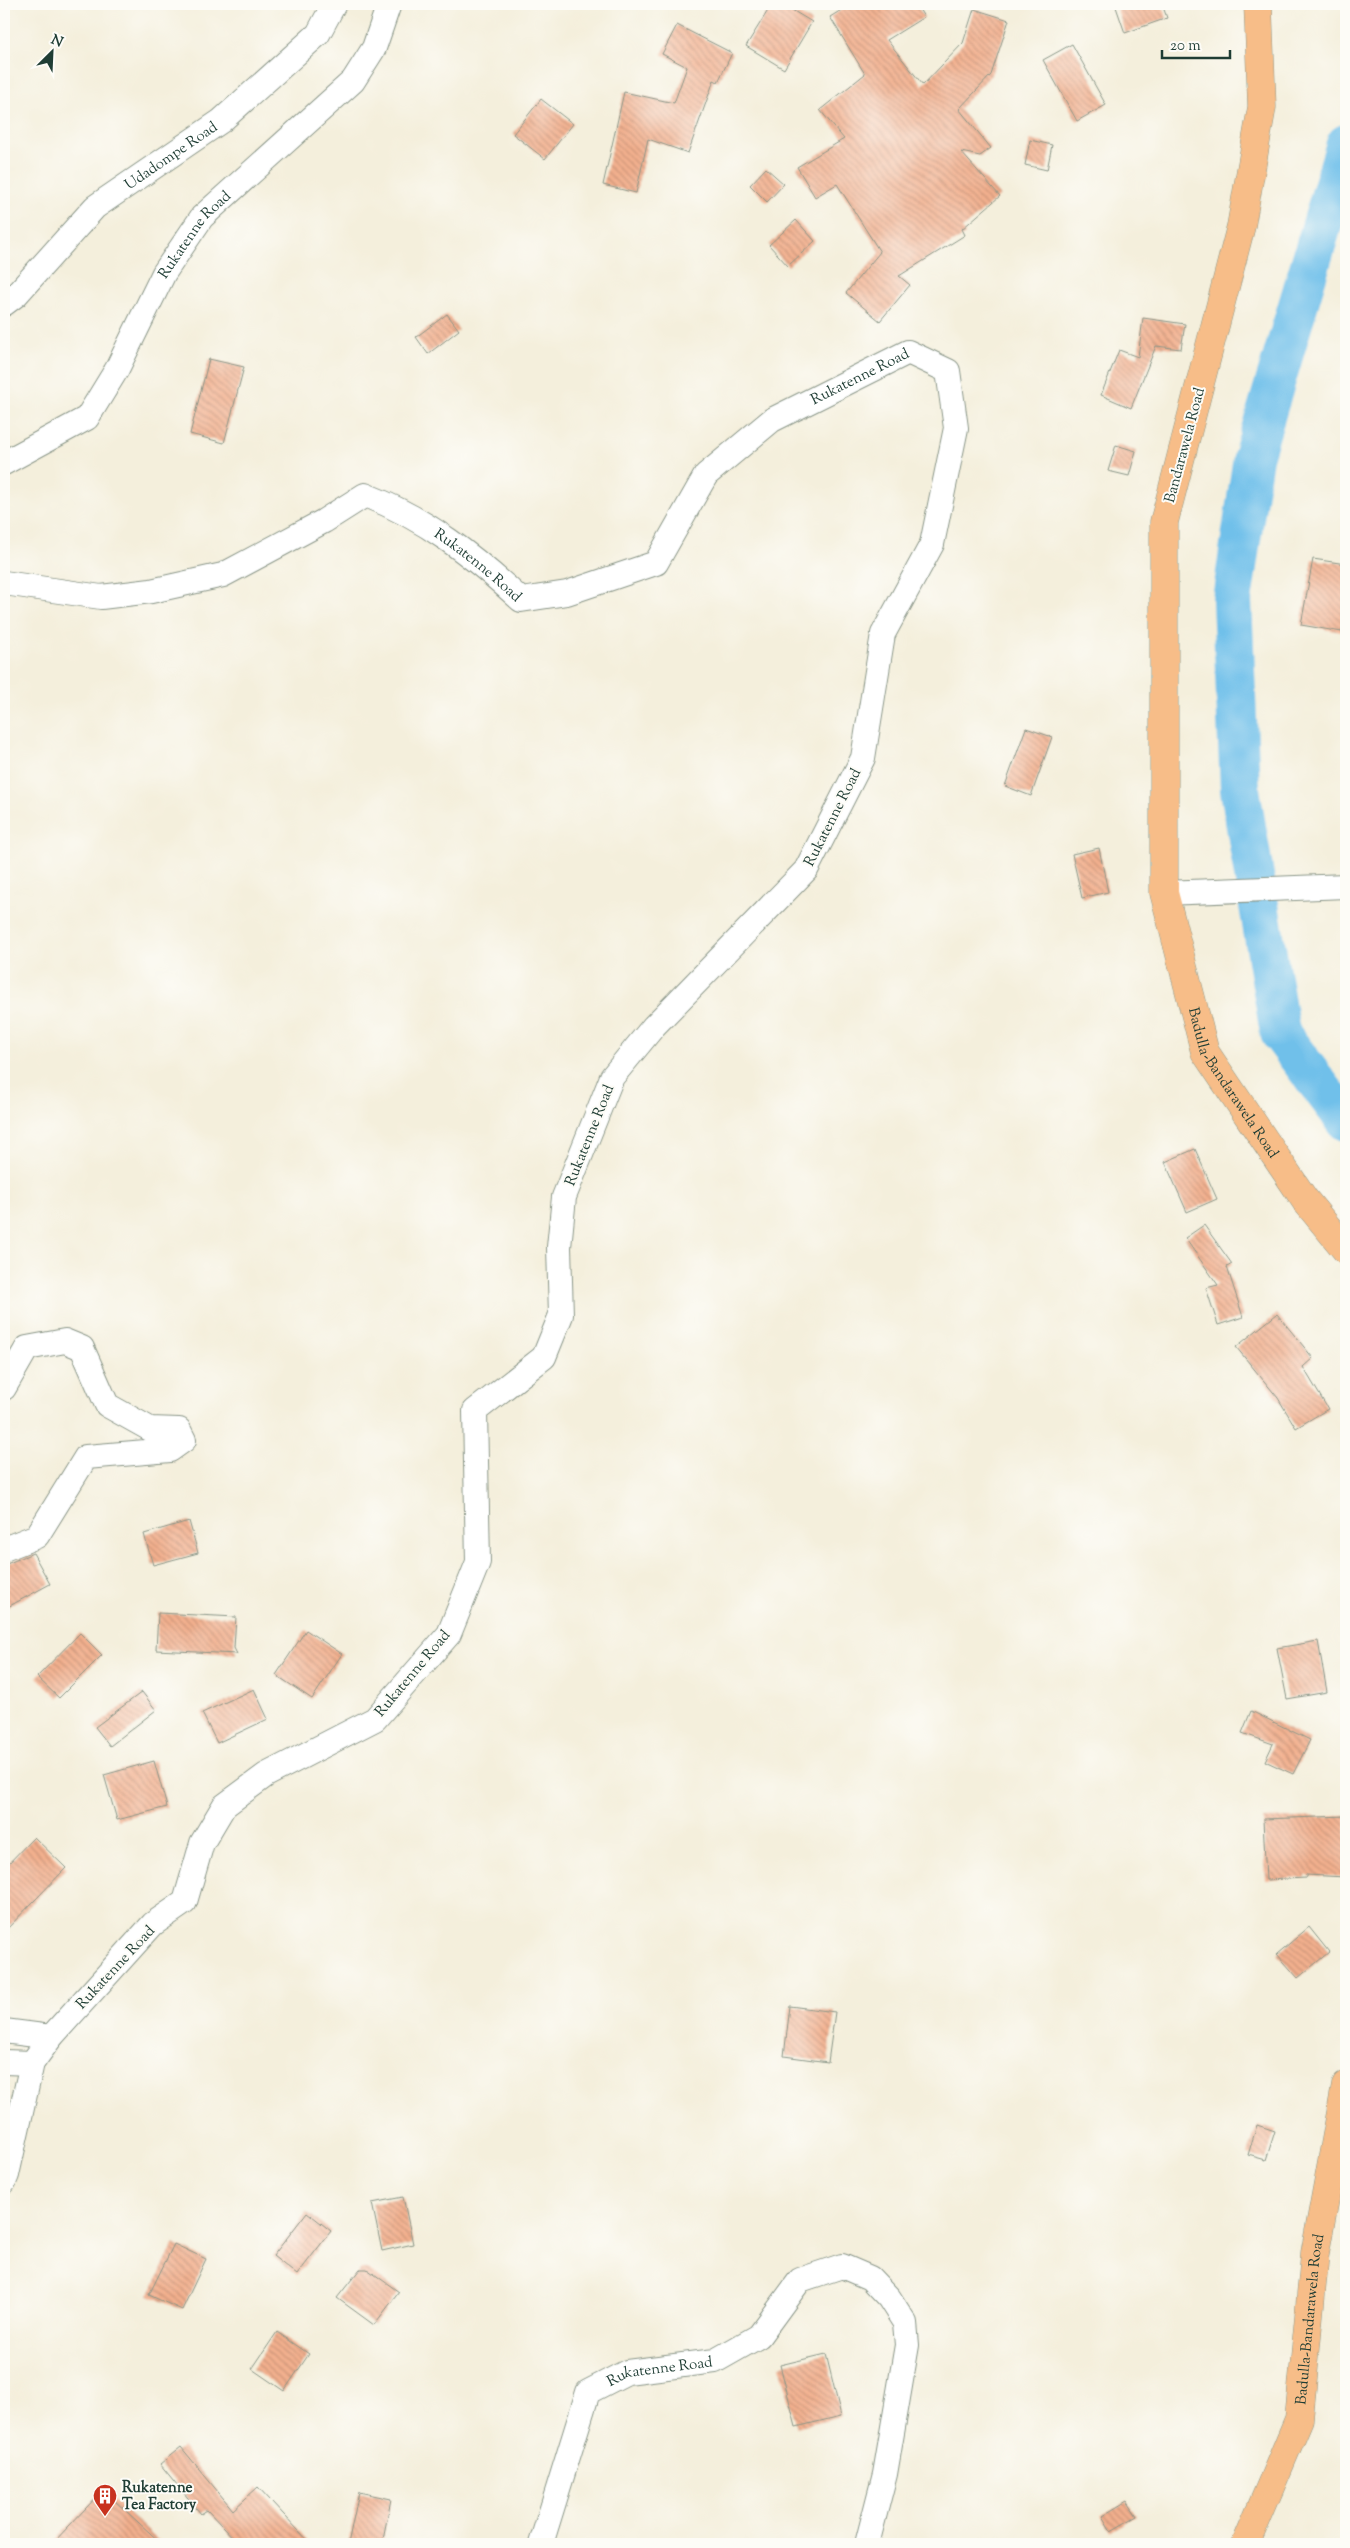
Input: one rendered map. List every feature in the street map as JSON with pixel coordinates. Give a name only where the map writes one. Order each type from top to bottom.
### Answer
[{"type":"highway","name":"Bandarawela Road","points":[[1164,894],[1164,522],[1242,217],[1262,107],[1258,4]]},
{"type":"highway","name":"Badulla-Bandarawela Road","points":[[1164,894],[1205,1052],[1305,1200],[1346,1250]]},
{"type":"highway","name":"Badulla-Bandarawela Road","points":[[1246,2544],[1299,2419],[1316,2253],[1346,2085]]},
{"type":"street","name":"Udadompe Road","points":[[4,304],[16,295],[95,207],[221,121],[318,34],[334,4]]},
{"type":"street","name":"Rukatenne Road","points":[[4,463],[87,418],[117,369],[164,273],[202,217],[353,81],[374,48],[389,4]]},
{"type":"street","name":"Rukatenne Road","points":[[4,583],[102,597],[151,590],[224,575],[324,521],[365,495],[387,504],[428,526],[471,555],[521,600],[567,593],[656,563],[706,475],[772,420],[908,352],[948,371],[956,428],[932,544],[883,634],[863,758],[806,870],[654,1026],[612,1077],[564,1197],[559,1247],[561,1315],[544,1357],[475,1411],[478,1562],[448,1634],[376,1719],[266,1775],[224,1806],[202,1843],[185,1902],[153,1924],[51,2037],[32,2063],[4,2182]]},
{"type":"street","points":[[1164,894],[1346,886]]},
{"type":"street","points":[[4,1388],[27,1348],[65,1341],[82,1348],[107,1405],[150,1429],[179,1430],[184,1440],[170,1450],[86,1456],[38,1536],[4,1549]]},
{"type":"street","points":[[4,2031],[51,2037]]},
{"type":"street","points":[[4,2062],[32,2063]]},
{"type":"street","name":"Rukatenne Road","points":[[540,2544],[588,2392],[627,2372],[715,2361],[759,2336],[800,2280],[842,2266],[870,2278],[889,2298],[905,2323],[907,2344],[885,2474],[866,2544]]},
{"type":"building","points":[[772,4],[782,4],[812,22],[784,69],[746,46]]},
{"type":"building","points":[[851,4],[916,4],[924,17],[887,40],[923,85],[963,43],[974,9],[1009,20],[991,75],[959,109],[991,148],[980,156],[961,152],[1000,196],[962,229],[965,235],[899,276],[910,285],[880,321],[846,293],[880,252],[837,184],[815,197],[797,167],[844,139],[820,110],[865,74],[830,17]]},
{"type":"building","points":[[1115,4],[1162,4],[1167,18],[1125,33]]},
{"type":"building","points":[[677,25],[732,53],[718,82],[714,80],[688,153],[648,139],[636,193],[603,185],[624,92],[674,103],[687,67],[662,54]]},
{"type":"building","points":[[1072,44],[1106,105],[1077,121],[1043,60]]},
{"type":"building","points":[[541,99],[573,124],[545,159],[513,134]]},
{"type":"building","points":[[1030,140],[1052,145],[1047,170],[1025,165]]},
{"type":"building","points":[[766,168],[784,184],[767,202],[750,185]]},
{"type":"building","points":[[796,220],[815,241],[788,266],[769,245]]},
{"type":"building","points":[[447,314],[459,330],[428,354],[416,337]]},
{"type":"building","points":[[1143,318],[1185,324],[1181,349],[1156,346],[1131,408],[1101,395],[1119,350],[1138,357]]},
{"type":"building","points":[[209,359],[244,367],[224,443],[190,434]]},
{"type":"building","points":[[1116,445],[1136,451],[1129,476],[1108,471]]},
{"type":"building","points":[[1313,559],[1346,564],[1346,605],[1342,632],[1301,625]]},
{"type":"building","points":[[1026,728],[1052,737],[1031,796],[1005,786]]},
{"type":"building","points":[[1099,848],[1108,892],[1082,898],[1072,854]]},
{"type":"building","points":[[1195,1149],[1217,1199],[1187,1212],[1165,1162]]},
{"type":"building","points":[[1204,1225],[1232,1264],[1227,1267],[1243,1317],[1218,1325],[1206,1288],[1218,1285],[1185,1238]]},
{"type":"building","points":[[1277,1314],[1313,1358],[1303,1367],[1328,1409],[1296,1428],[1278,1398],[1236,1347]]},
{"type":"building","points":[[189,1521],[198,1553],[153,1565],[144,1534]]},
{"type":"building","points":[[33,1553],[50,1584],[4,1609],[4,1565]]},
{"type":"building","points":[[158,1613],[236,1617],[234,1648],[237,1654],[156,1650]]},
{"type":"building","points":[[306,1630],[342,1654],[312,1699],[276,1675]]},
{"type":"building","points":[[80,1633],[102,1655],[59,1698],[37,1677]]},
{"type":"building","points":[[1318,1641],[1327,1692],[1287,1699],[1277,1648]]},
{"type":"building","points":[[254,1689],[268,1719],[217,1743],[202,1713]]},
{"type":"building","points":[[142,1692],[156,1710],[110,1746],[95,1727]]},
{"type":"building","points":[[1251,1711],[1310,1740],[1293,1774],[1265,1761],[1273,1744],[1242,1733]]},
{"type":"building","points":[[154,1761],[167,1807],[117,1820],[104,1775]]},
{"type":"building","points":[[1346,1816],[1346,1877],[1306,1875],[1306,1878],[1266,1880],[1263,1819]]},
{"type":"building","points":[[34,1837],[66,1868],[4,1932],[4,1868]]},
{"type":"building","points":[[1309,1927],[1329,1952],[1298,1978],[1277,1954]]},
{"type":"building","points":[[790,2006],[835,2012],[828,2062],[784,2056]]},
{"type":"building","points":[[1257,2125],[1275,2131],[1266,2160],[1248,2155]]},
{"type":"building","points":[[403,2197],[413,2244],[382,2251],[372,2203]]},
{"type":"building","points":[[307,2212],[331,2231],[297,2275],[273,2256]]},
{"type":"building","points":[[174,2244],[206,2259],[182,2310],[149,2295]]},
{"type":"building","points":[[360,2269],[367,2269],[399,2292],[374,2325],[337,2298]]},
{"type":"building","points":[[277,2332],[309,2354],[284,2391],[252,2369]]},
{"type":"building","points":[[826,2354],[841,2416],[796,2427],[780,2365]]},
{"type":"building","points":[[181,2447],[233,2510],[258,2487],[311,2544],[239,2544],[207,2510],[201,2514],[160,2464]]},
{"type":"building","name":"Rukatenne Tea Factory","points":[[103,2490],[162,2544],[52,2544]]},
{"type":"building","points":[[359,2492],[391,2499],[382,2544],[348,2544]]},
{"type":"building","points":[[1127,2501],[1137,2516],[1111,2531],[1102,2516]]},
{"type":"waterway","points":[[1346,144],[1253,457],[1232,600],[1240,790],[1280,1033],[1346,1121]]},
{"type":"place","name":"Rukatenne Tea Factory","points":[[105,2517]]}]
